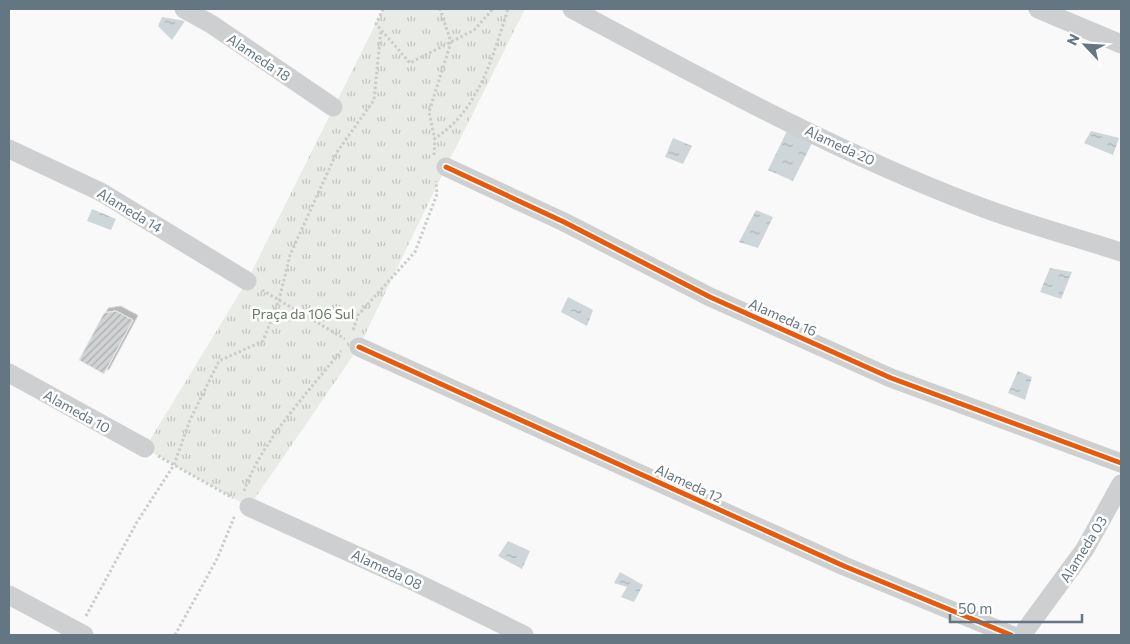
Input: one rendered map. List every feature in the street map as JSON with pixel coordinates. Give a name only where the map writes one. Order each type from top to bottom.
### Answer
[{"type":"street","name":"Alameda 18","points":[[184,9],[211,24],[333,107]]},
{"type":"street","name":"Alameda 20","points":[[572,9],[728,93],[848,150],[974,204],[1121,252]]},
{"type":"street","points":[[1038,9],[1121,44]]},
{"type":"street","name":"Alameda 14","points":[[9,148],[101,192],[247,280]]},
{"type":"street","name":"Alameda 16","points":[[439,168],[564,222],[710,297],[891,378],[1121,464]]},
{"type":"street","name":"Alameda 12","points":[[354,344],[844,566],[1010,635]]},
{"type":"street","name":"Alameda 10","points":[[9,373],[145,448]]},
{"type":"street","name":"Alameda 03","points":[[1022,635],[1085,550],[1121,484]]},
{"type":"street","name":"Alameda 08","points":[[244,504],[413,581],[524,635]]},
{"type":"street","points":[[9,595],[81,634]]},
{"type":"path","points":[[384,9],[376,24],[410,63],[474,30],[493,9]]},
{"type":"path","points":[[175,635],[217,559],[244,504],[248,479],[282,424],[354,344],[358,315],[415,252],[437,194],[439,168],[429,112],[451,42],[440,9]]},
{"type":"path","points":[[435,140],[450,128],[473,101],[497,43],[508,9]]},
{"type":"path","points":[[81,634],[136,522],[174,465],[190,420],[219,361],[264,341],[279,300],[290,255],[336,152],[374,100],[381,30]]},
{"type":"path","points":[[247,280],[354,344]]},
{"type":"path","points":[[145,448],[244,504]]},
{"type":"green space","name":"Praça da 106 Sul","points":[[383,9],[525,9],[359,347],[249,507],[145,448],[247,281]]},
{"type":"water","points":[[162,17],[185,21],[172,40],[158,26]]},
{"type":"water","points":[[787,131],[813,141],[793,181],[768,170]]},
{"type":"water","points":[[1091,131],[1119,138],[1113,155],[1084,143]]},
{"type":"water","points":[[673,138],[692,146],[683,164],[665,157]]},
{"type":"water","points":[[92,209],[116,219],[111,230],[87,221]]},
{"type":"water","points":[[756,210],[773,217],[758,248],[739,242]]},
{"type":"water","points":[[1050,268],[1072,272],[1061,299],[1040,292]]},
{"type":"water","points":[[568,297],[593,310],[587,326],[561,312]]},
{"type":"water","points":[[1018,371],[1032,377],[1025,400],[1008,393]]},
{"type":"water","points":[[508,541],[530,551],[522,569],[498,556]]},
{"type":"water","points":[[620,572],[643,585],[634,602],[621,597],[627,587],[614,583]]},
{"type":"building","points":[[116,311],[133,320],[104,374],[79,360],[104,313]]},
{"type":"cycle path","points":[[446,167],[564,222],[710,297],[891,378],[1121,463]]},
{"type":"cycle path","points":[[359,347],[844,566],[1011,635]]}]
